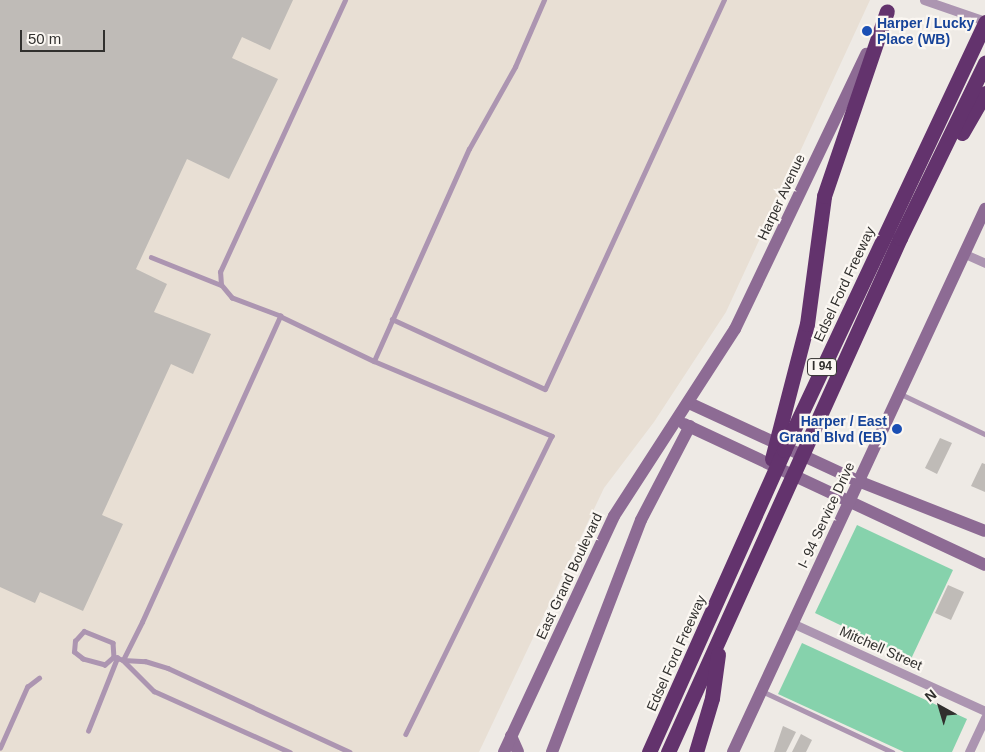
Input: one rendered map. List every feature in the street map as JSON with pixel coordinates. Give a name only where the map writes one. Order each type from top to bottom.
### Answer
[{"type":"highway","points":[[764,496],[807,324],[824,196],[890,6]]},
{"type":"highway","name":"Edsel Ford Freeway","points":[[649,752],[764,496],[985,21]]},
{"type":"highway","name":"I 94","points":[[668,752],[900,238],[985,63]]},
{"type":"highway","points":[[900,238],[985,93]]},
{"type":"highway","points":[[696,752],[712,698],[720,636]]},
{"type":"main road","name":"Harper Avenue","points":[[689,403],[739,321],[890,6]]},
{"type":"main road","name":"I- 94 Service Drive","points":[[733,752],[985,210]]},
{"type":"main road","name":"East Grand Boulevard","points":[[504,752],[614,516],[689,403]]},
{"type":"main road","points":[[689,403],[858,481],[985,530]]},
{"type":"main road","points":[[677,421],[726,442],[985,565]]},
{"type":"main road","points":[[552,752],[641,520],[690,426]]},
{"type":"main road","points":[[511,736],[518,752]]},
{"type":"street","points":[[924,0],[985,21]]},
{"type":"street","points":[[965,254],[985,263]]},
{"type":"street","name":"Mitchell Street","points":[[792,623],[985,711]]},
{"type":"street","points":[[969,752],[985,718]]},
{"type":"lane","points":[[221,285],[220,272],[344,0]]},
{"type":"lane","points":[[374,361],[469,150],[515,67],[544,0]]},
{"type":"lane","points":[[392,319],[545,390],[724,0]]},
{"type":"lane","points":[[152,257],[221,285],[232,298],[280,316],[374,361],[552,436],[406,734]]},
{"type":"lane","points":[[123,660],[280,316]]},
{"type":"lane","points":[[901,394],[985,434]]},
{"type":"lane","points":[[88,731],[115,657],[113,643],[101,635],[84,631],[76,641],[74,652],[83,659],[105,665],[115,657]]},
{"type":"lane","points":[[115,657],[123,660],[145,661],[168,668],[350,752]]},
{"type":"lane","points":[[123,660],[154,691],[290,752]]},
{"type":"lane","points":[[0,748],[27,686],[39,678]]},
{"type":"lane","points":[[762,691],[892,752]]},
{"type":"shaded area","points":[[0,0],[870,0],[726,312],[654,422],[604,488],[479,752],[0,752]]},
{"type":"green space","points":[[857,525],[953,570],[911,659],[815,613]]},
{"type":"green space","points":[[802,643],[967,719],[952,752],[904,752],[778,694]]},
{"type":"building","points":[[0,0],[293,0],[270,50],[242,37],[232,58],[278,79],[229,179],[187,159],[136,269],[167,284],[154,312],[211,334],[193,374],[171,364],[102,515],[123,524],[83,611],[40,592],[35,603],[0,587]]},
{"type":"building","points":[[940,438],[952,443],[937,474],[925,468]]},
{"type":"building","points":[[982,463],[985,464],[985,492],[971,486]]},
{"type":"building","points":[[948,585],[964,592],[951,620],[935,613]]},
{"type":"building","points":[[783,726],[796,732],[786,752],[774,752]]},
{"type":"building","points":[[801,734],[812,740],[806,752],[792,752]]},
{"type":"place","name":"Harper / Lucky Place (WB)","points":[[867,31]]},
{"type":"place","name":"Harper / East Grand Blvd (EB)","points":[[897,429]]}]
